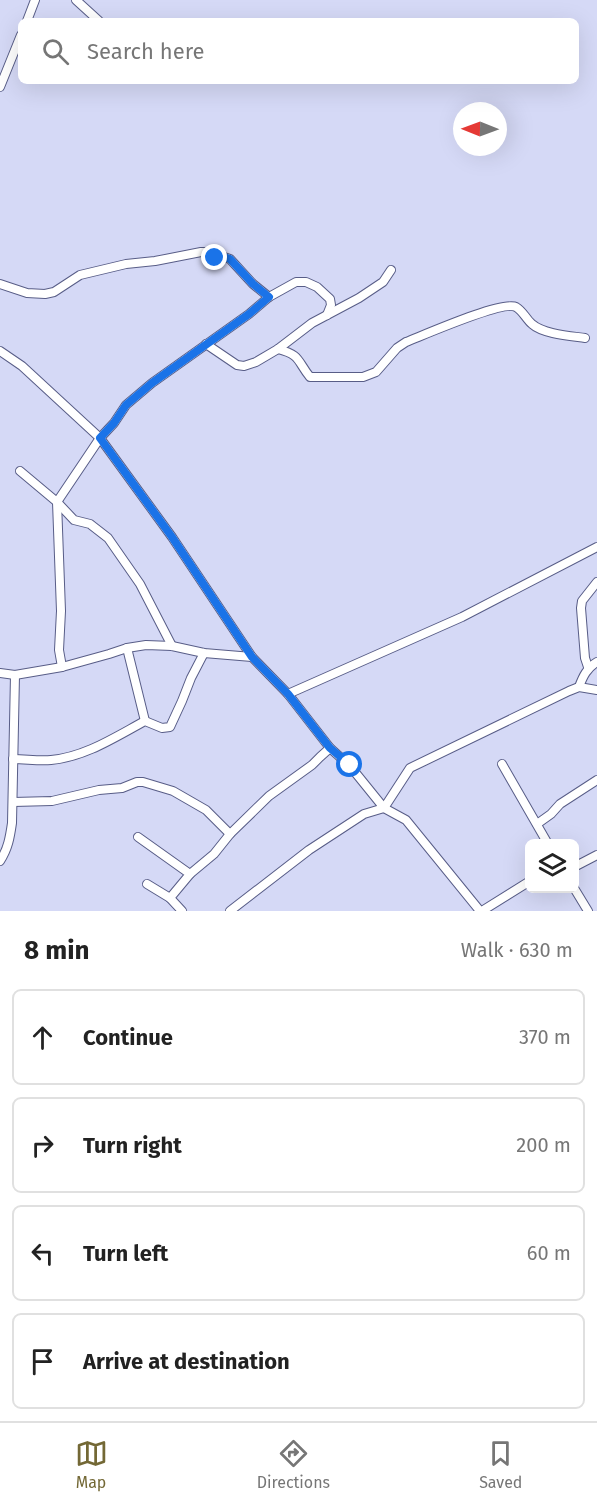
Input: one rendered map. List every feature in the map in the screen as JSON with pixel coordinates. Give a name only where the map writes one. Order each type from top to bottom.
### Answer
[{"type":"street","points":[[28,18],[35,0]]},
{"type":"street","points":[[76,0],[96,18]]},
{"type":"street","points":[[0,87],[18,42]]},
{"type":"street","points":[[0,284],[27,293],[45,294],[54,292],[80,274],[201,252],[212,257],[227,257],[269,297]]},
{"type":"street","points":[[206,344],[237,365],[244,366],[256,362],[278,349],[312,323],[359,298],[382,282],[391,270]]},
{"type":"street","points":[[62,667],[59,650],[61,611],[57,502],[100,438],[126,405],[152,383],[249,314],[269,297],[296,282],[306,282],[317,286],[330,299],[331,305],[327,315]]},
{"type":"street","points":[[278,349],[297,356],[310,377],[363,377],[376,372],[397,348],[406,342],[484,311],[510,305],[521,311],[533,326],[545,331],[585,338]]},
{"type":"street","points":[[0,351],[22,366],[100,438],[172,537],[252,657],[288,694],[330,748],[350,765],[384,808],[406,820],[481,911],[525,884]]},
{"type":"street","points":[[21,471],[74,520],[90,524],[108,538],[140,584],[172,645]]},
{"type":"street","points":[[288,694],[462,617],[597,547]]},
{"type":"street","points":[[588,667],[585,658],[581,608],[582,601],[597,582]]},
{"type":"street","points":[[0,673],[15,675],[62,667],[127,648],[146,645],[172,645],[204,653],[252,657]]},
{"type":"street","points":[[127,648],[145,721]]},
{"type":"street","points":[[145,721],[162,728],[171,725],[204,653]]},
{"type":"street","points":[[579,687],[588,667],[597,662]]},
{"type":"street","points":[[0,861],[9,843],[12,823],[15,675]]},
{"type":"street","points":[[230,911],[309,850],[364,814],[384,808],[410,768],[579,687],[597,690]]},
{"type":"street","points":[[13,759],[49,760],[77,754],[93,749],[145,721]]},
{"type":"street","points":[[170,898],[190,874],[214,854],[230,834],[269,796],[312,765],[330,748]]},
{"type":"street","points":[[502,764],[546,839]]},
{"type":"street","points":[[537,824],[560,804],[597,780]]},
{"type":"street","points":[[13,802],[52,801],[143,782],[173,790],[206,810],[230,834]]},
{"type":"street","points":[[138,837],[190,874]]},
{"type":"street","points":[[579,864],[597,855]]},
{"type":"street","points":[[147,884],[170,898],[182,911]]},
{"type":"street","points":[[577,893],[588,911]]},
{"type":"route","points":[[215,258],[230,259],[253,284],[269,297],[249,314],[152,383],[126,405],[100,438],[172,537],[252,657],[288,694],[330,748],[350,765]]}]
